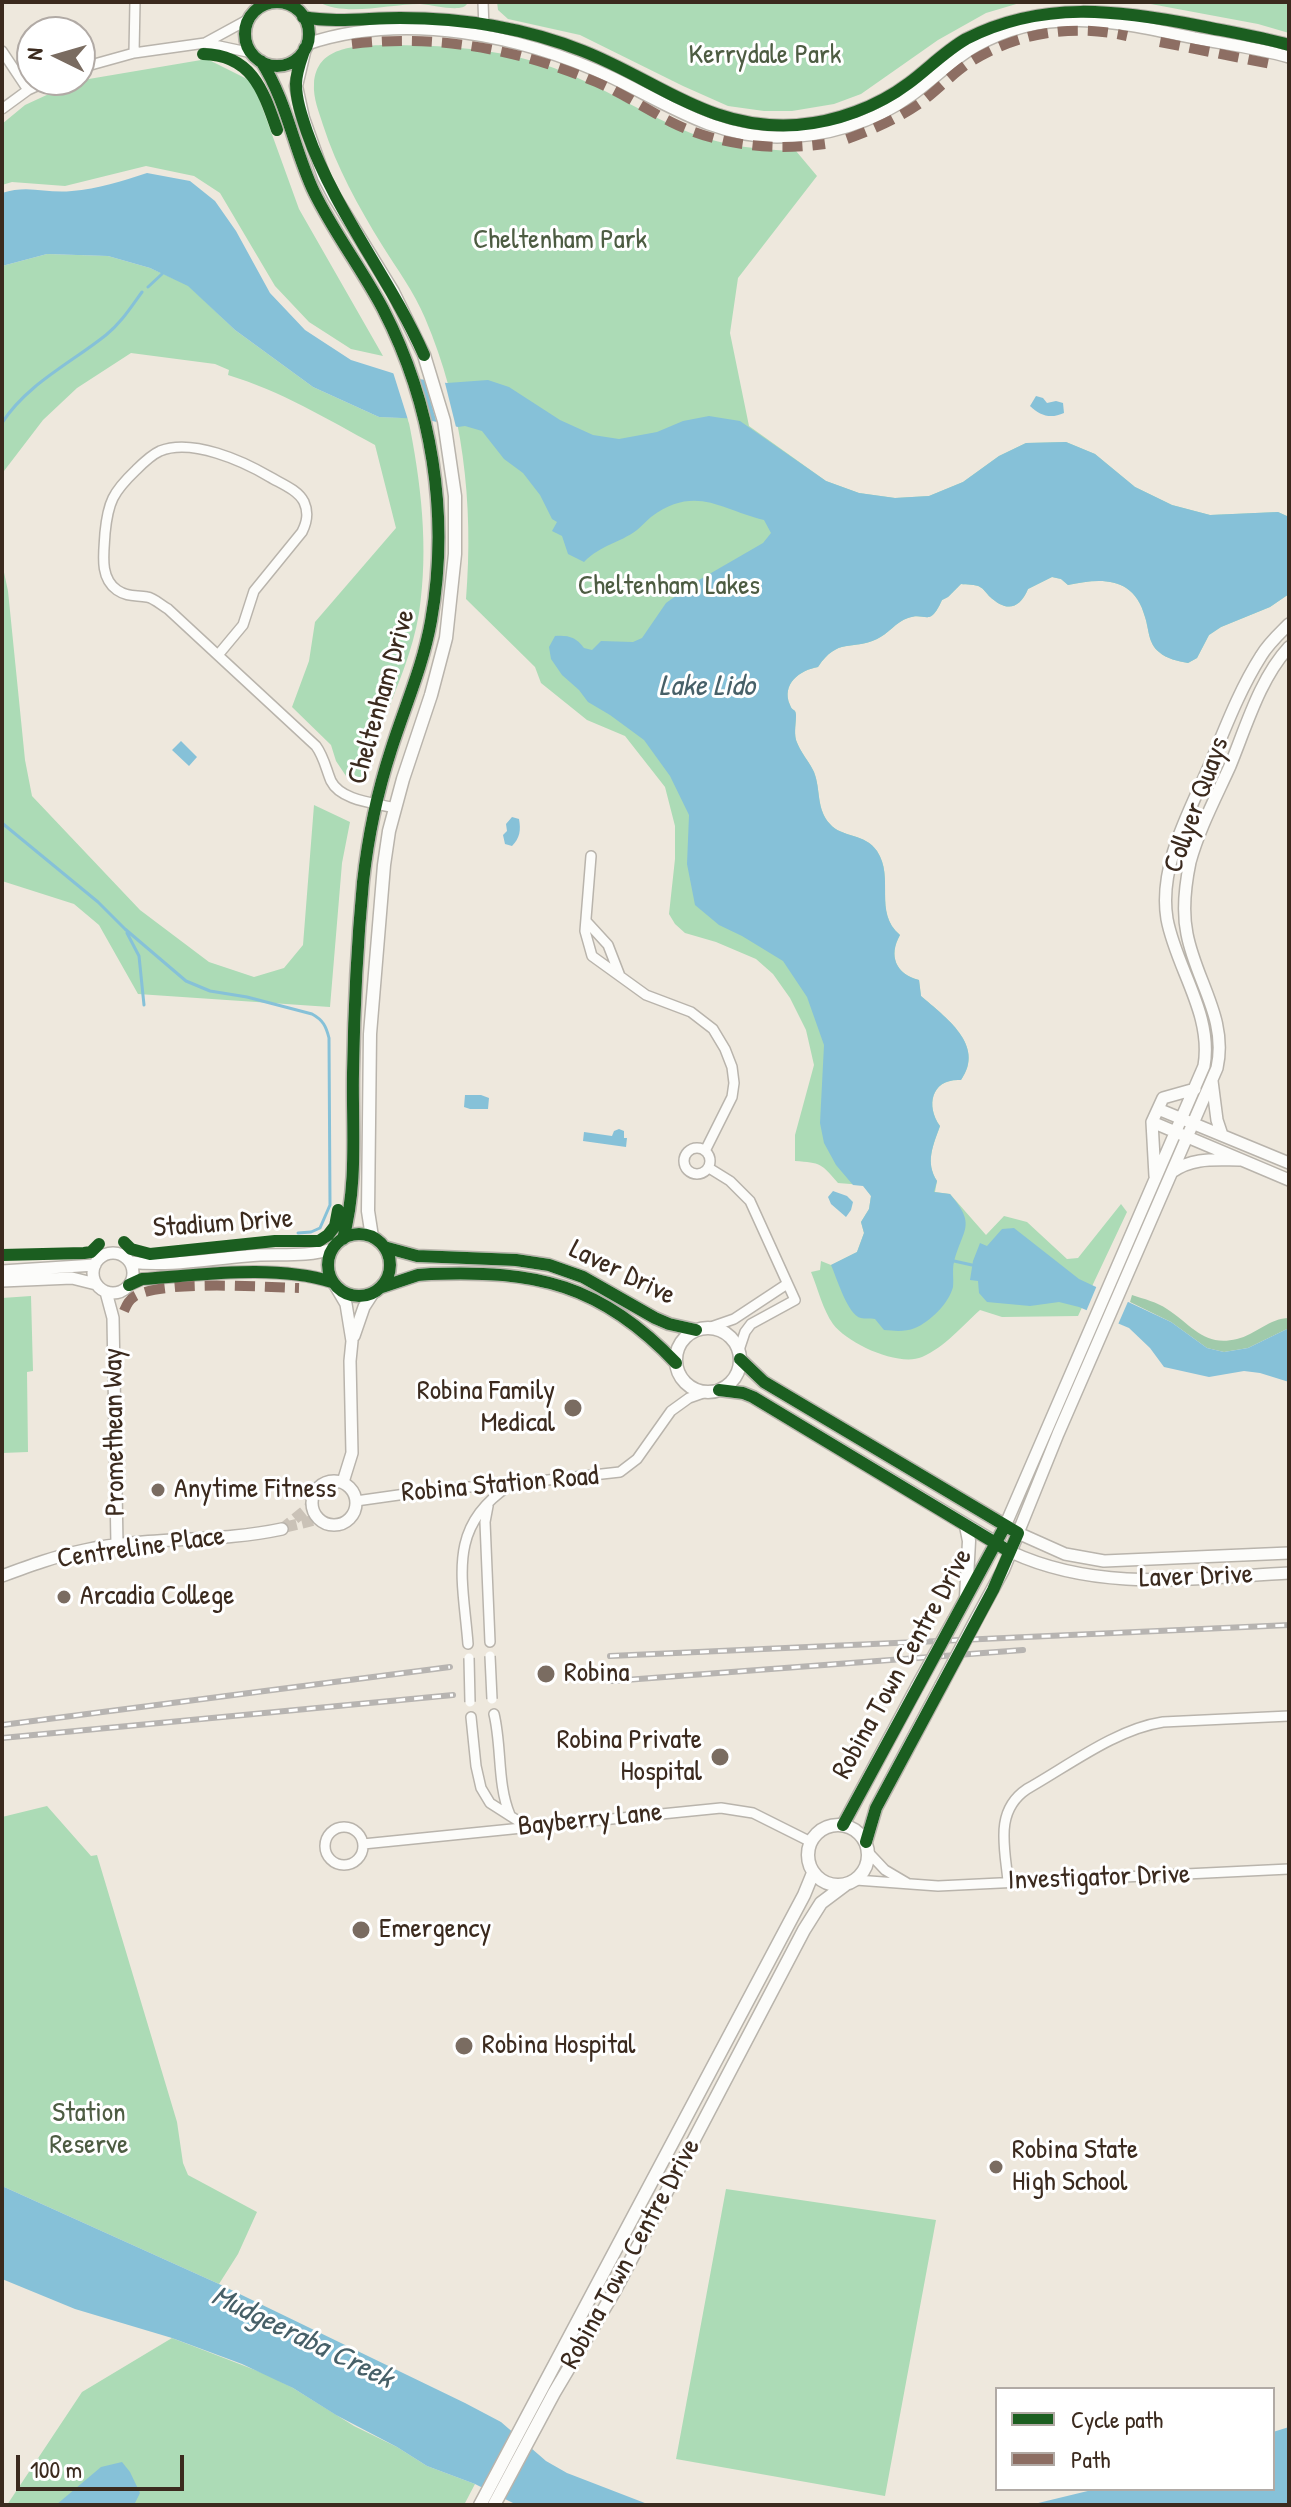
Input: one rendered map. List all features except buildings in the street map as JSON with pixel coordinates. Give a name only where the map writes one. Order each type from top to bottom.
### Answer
[{"type":"main road","points":[[250,18],[265,5],[288,3],[303,17],[308,31],[306,46],[300,56],[285,65],[273,66],[256,57],[246,39],[250,18],[258,2]]},
{"type":"main road","name":"Cheltenham Drive","points":[[306,46],[296,86],[314,150],[334,196],[393,292],[424,355],[450,450],[456,524],[450,610],[435,680],[395,808],[383,875],[370,1034],[368,1211],[372,1237]]},
{"type":"main road","name":"Cheltenham Drive","points":[[256,57],[278,92],[291,136],[313,189],[382,308],[404,356],[419,399],[430,448],[438,525],[433,609],[422,662],[392,747],[369,836],[353,1035],[352,1192],[343,1239]]},
{"type":"main road","points":[[352,1235],[372,1237],[384,1247],[390,1271],[377,1290],[353,1296],[334,1284],[328,1265],[332,1249],[343,1239],[352,1235]]},
{"type":"main road","name":"Laver Drive","points":[[384,1247],[417,1256],[516,1260],[549,1265],[583,1277],[655,1318],[696,1330]]},
{"type":"main road","name":"Laver Drive","points":[[377,1290],[418,1275],[431,1274],[503,1274],[539,1278],[581,1293],[636,1325],[676,1363]]},
{"type":"main road","points":[[711,1327],[725,1332],[740,1355],[735,1378],[712,1391],[691,1387],[684,1381],[676,1363],[680,1343],[696,1330],[711,1327]]},
{"type":"main road","name":"Laver Drive","points":[[740,1355],[764,1382],[1018,1533]]},
{"type":"main road","name":"Laver Drive","points":[[712,1391],[743,1393],[753,1397],[1011,1552]]},
{"type":"main road","points":[[966,1526],[969,1541],[966,1600]]},
{"type":"main road","name":"Robina Town Centre Drive","points":[[843,1825],[1005,1526]]},
{"type":"main road","name":"Robina Town Centre Drive","points":[[867,1848],[876,1808],[977,1618],[1018,1533]]},
{"type":"main road","points":[[843,1825],[852,1828],[867,1848],[867,1865],[850,1883],[827,1884],[813,1873],[808,1858],[811,1842],[824,1828],[843,1825]]},
{"type":"main road","name":"Robina Town Centre Drive","points":[[494,2505],[548,2390],[813,1873]]},
{"type":"main road","name":"Robina Town Centre Drive","points":[[480,2505],[548,2390],[614,2292],[804,1930],[821,1903],[850,1883]]},
{"type":"street","points":[[134,53],[135,2]]},
{"type":"street","points":[[483,2],[484,30]]},
{"type":"street","points":[[303,17],[330,22],[434,19],[484,30],[533,35],[581,51],[694,107],[718,116],[770,125],[824,121],[874,104],[908,84],[941,55],[966,39],[1003,21],[1041,11],[1079,8],[1118,11],[1289,45]]},
{"type":"street","points":[[96,64],[134,53],[205,43],[250,18]]},
{"type":"street","points":[[306,46],[342,33],[484,30],[574,61],[701,123],[738,133],[776,137],[834,130],[876,116],[910,96],[975,47],[1015,29],[1049,21],[1102,20],[1289,57]]},
{"type":"street","points":[[205,43],[256,57]]},
{"type":"street","points":[[2,51],[16,72]]},
{"type":"street","points":[[2,109],[20,96]]},
{"type":"street","points":[[218,655],[243,625],[254,591],[302,532],[307,510],[301,496],[295,491],[241,462],[206,451],[186,448],[164,450],[145,461],[111,499],[103,564],[115,589],[126,595],[149,597],[159,603],[218,655],[316,746],[339,792],[395,808]]},
{"type":"street","name":"Collyer Quays","points":[[1188,1121],[1204,1066],[1206,1040],[1169,925],[1166,908],[1168,880],[1182,831],[1235,704],[1262,654],[1289,624]]},
{"type":"street","name":"Collyer Quays","points":[[1155,1180],[1212,1080],[1220,1055],[1220,1038],[1187,934],[1184,915],[1192,857],[1271,671],[1289,647]]},
{"type":"street","points":[[591,856],[586,939],[592,956],[646,995],[691,1012],[713,1029],[732,1067],[732,1097],[705,1151]]},
{"type":"street","points":[[586,921],[608,945],[620,976]]},
{"type":"street","points":[[1212,1080],[1222,1135]]},
{"type":"street","points":[[1155,1180],[1152,1122],[1163,1098],[1195,1089]]},
{"type":"street","points":[[1158,1109],[1289,1163]]},
{"type":"street","points":[[1152,1122],[1289,1180]]},
{"type":"street","name":"Collyer Quays","points":[[1172,1172],[1182,1134]]},
{"type":"street","points":[[697,1149],[705,1151],[710,1161],[709,1168],[695,1174],[688,1170],[685,1163],[689,1152],[697,1149]]},
{"type":"street","points":[[1172,1172],[1197,1160],[1244,1160]]},
{"type":"street","points":[[709,1168],[730,1181],[750,1201],[795,1300],[751,1324],[745,1332],[740,1355]]},
{"type":"street","name":"Robina Town Centre Drive","points":[[1005,1526],[1172,1172]]},
{"type":"street","name":"Robina Town Centre Drive","points":[[1119,1281],[1155,1180]]},
{"type":"street","name":"Stadium Drive","points":[[130,1262],[148,1265],[196,1262],[248,1256],[317,1254],[332,1249]]},
{"type":"street","points":[[96,1284],[95,1265],[104,1256],[114,1253],[130,1262],[133,1274],[113,1318]]},
{"type":"street","points":[[2,1271],[95,1265]]},
{"type":"street","name":"Stadium Drive","points":[[126,1288],[142,1279],[247,1273],[300,1274],[334,1284]]},
{"type":"street","points":[[2,1281],[72,1278],[96,1284],[106,1292],[113,1318]]},
{"type":"street","points":[[334,1284],[346,1304],[352,1341]]},
{"type":"street","points":[[711,1327],[734,1319],[787,1284]]},
{"type":"street","points":[[106,1292],[126,1288]]},
{"type":"street","points":[[343,1482],[352,1453],[352,1341],[364,1307],[377,1290]]},
{"type":"street","name":"Promethean Way","points":[[113,1318],[117,1545]]},
{"type":"street","name":"Robina Town Centre Drive","points":[[1018,1533],[1096,1332]]},
{"type":"street","name":"Robina Station Road","points":[[356,1501],[441,1489],[609,1475],[627,1469],[637,1459],[671,1411],[689,1398],[712,1391]]},
{"type":"street","points":[[328,1481],[343,1482],[352,1489],[356,1501],[351,1517],[341,1524],[328,1524],[319,1519],[314,1513],[313,1496],[352,1453]]},
{"type":"street","points":[[468,1644],[464,1541],[473,1521],[488,1503],[512,1484]]},
{"type":"street","points":[[488,1503],[485,1538],[490,1642]]},
{"type":"street","name":"Centreline Place","points":[[2,1576],[86,1549],[282,1529]]},
{"type":"street","name":"Laver Drive","points":[[1018,1533],[1065,1554],[1104,1561],[1289,1553]]},
{"type":"street","name":"Laver Drive","points":[[1011,1552],[1059,1570],[1115,1579],[1289,1573]]},
{"type":"street","points":[[490,1656],[492,1699]]},
{"type":"street","points":[[469,1658],[470,1702]]},
{"type":"street","points":[[494,1714],[500,1737],[505,1800],[510,1815]]},
{"type":"street","points":[[1008,1881],[1005,1815],[1013,1800],[1027,1789],[1143,1726],[1163,1722],[1289,1716]]},
{"type":"street","points":[[471,1717],[481,1788],[490,1803],[528,1826]]},
{"type":"street","name":"Bayberry Lane","points":[[363,1844],[721,1808],[753,1813],[811,1842]]},
{"type":"street","points":[[342,1827],[358,1833],[363,1844],[357,1861],[346,1865],[330,1860],[325,1850],[328,1835],[342,1827]]},
{"type":"street","points":[[867,1848],[885,1870],[910,1885]]},
{"type":"street","name":"Investigator Drive","points":[[850,1883],[938,1886],[1289,1869]]},
{"type":"green space","points":[[319,2],[469,2],[459,8],[420,4],[342,9]]},
{"type":"green space","name":"Kerrydale Park","points":[[497,2],[1023,2],[986,13],[938,40],[861,94],[834,104],[792,111],[764,111],[728,106],[580,35],[508,19],[498,10]]},
{"type":"green space","points":[[1140,2],[1289,2],[1289,33],[1258,24]]},
{"type":"green space","name":"Cheltenham Lakes","points":[[361,46],[470,49],[534,61],[572,75],[693,134],[743,147],[796,151],[817,176],[738,278],[730,333],[749,426],[826,481],[859,493],[895,498],[929,496],[963,482],[999,456],[1026,443],[1066,442],[1095,454],[1135,487],[1172,505],[1210,515],[1278,512],[1289,517],[1289,594],[1270,607],[1209,635],[1197,658],[1188,663],[1169,658],[1155,648],[1140,604],[1125,587],[1104,581],[1068,585],[1052,577],[1028,589],[1012,606],[1001,605],[978,586],[961,584],[942,600],[930,617],[908,618],[877,639],[839,648],[818,667],[794,679],[788,691],[790,705],[796,715],[796,740],[814,772],[826,818],[841,832],[872,845],[882,861],[888,916],[900,935],[895,950],[896,963],[905,973],[919,980],[921,996],[951,1023],[966,1044],[969,1055],[961,1080],[943,1083],[932,1102],[940,1126],[931,1161],[937,1181],[935,1192],[950,1194],[986,1235],[1004,1216],[1027,1222],[1067,1259],[1078,1258],[1121,1204],[1127,1212],[1078,1316],[1002,1317],[980,1310],[938,1348],[912,1359],[874,1352],[840,1332],[829,1318],[811,1272],[820,1270],[821,1261],[831,1265],[857,1252],[864,1233],[861,1222],[869,1209],[871,1196],[863,1185],[838,1183],[820,1165],[795,1161],[795,1135],[814,1065],[806,1030],[790,998],[773,974],[756,959],[685,933],[675,924],[669,914],[675,826],[665,787],[625,736],[587,720],[541,683],[535,667],[466,599],[467,492],[449,386],[421,308],[341,172],[314,94],[316,71],[329,55]]},
{"type":"green space","points":[[207,59],[253,82],[299,209],[383,356],[351,349],[309,322],[275,286],[220,193],[194,176],[146,166],[65,186],[12,182],[2,185],[2,124],[25,105],[44,96],[96,96],[96,78]]},
{"type":"green space","points":[[47,254],[108,256],[150,268],[188,285],[235,330],[313,387],[379,417],[408,418],[422,515],[423,564],[419,613],[409,655],[367,775],[362,780],[346,776],[336,761],[331,745],[292,707],[309,661],[315,622],[396,528],[375,445],[285,397],[228,375],[229,370],[215,364],[131,353],[77,388],[43,420],[4,471],[2,481],[2,266]]},
{"type":"green space","points":[[2,563],[32,796],[140,910],[209,962],[254,977],[284,968],[303,945],[314,805],[350,822],[342,863],[330,1007],[138,994],[99,925],[74,904],[2,881]]},
{"type":"green space","points":[[1132,1295],[1163,1307],[1207,1338],[1216,1340],[1244,1337],[1282,1319],[1289,1318],[1289,1328],[1248,1348],[1224,1352],[1207,1348],[1171,1322],[1130,1302]]},
{"type":"green space","points":[[31,1296],[33,1371],[27,1372],[28,1452],[2,1453],[2,1298]]},
{"type":"green space","name":"Station Reserve","points":[[47,1806],[91,1856],[97,1855],[177,2122],[183,2163],[188,2175],[257,2212],[238,2254],[219,2284],[2,2186],[2,1817]]},
{"type":"green space","points":[[726,2189],[936,2220],[885,2496],[676,2459]]},
{"type":"green space","points":[[172,2338],[268,2375],[427,2466],[475,2484],[464,2505],[7,2505],[82,2392]]},
{"type":"water","name":"Lake Lido","points":[[147,173],[190,181],[215,201],[236,231],[270,293],[305,330],[351,360],[405,377],[447,383],[488,380],[509,387],[560,420],[593,435],[619,439],[657,432],[683,421],[709,416],[740,421],[826,481],[859,493],[895,498],[929,496],[963,482],[999,456],[1026,443],[1066,442],[1095,454],[1135,487],[1172,505],[1210,515],[1278,512],[1289,517],[1289,594],[1270,607],[1209,635],[1197,658],[1188,663],[1169,658],[1155,648],[1140,604],[1125,587],[1104,581],[1068,585],[1052,577],[1028,589],[1012,606],[1001,605],[978,586],[961,584],[942,600],[930,617],[908,618],[877,639],[839,648],[818,667],[799,675],[790,685],[788,697],[796,713],[796,740],[814,772],[826,818],[841,832],[872,845],[882,861],[888,916],[900,935],[895,950],[896,963],[905,973],[919,980],[921,996],[951,1023],[966,1044],[969,1055],[961,1080],[943,1083],[932,1102],[940,1126],[931,1154],[931,1167],[937,1181],[934,1192],[950,1194],[963,1213],[966,1227],[954,1262],[951,1293],[927,1321],[907,1330],[884,1330],[875,1319],[856,1316],[847,1303],[831,1265],[857,1252],[864,1233],[861,1222],[869,1209],[871,1196],[863,1186],[853,1185],[836,1165],[824,1143],[820,1123],[824,1045],[807,997],[783,961],[719,925],[695,905],[687,864],[689,815],[670,776],[644,740],[588,702],[551,659],[549,647],[555,636],[571,638],[592,650],[601,641],[633,642],[642,638],[666,603],[680,593],[693,590],[699,580],[763,543],[771,533],[764,520],[708,502],[682,502],[667,507],[637,530],[597,551],[584,562],[568,554],[562,536],[552,531],[557,522],[552,519],[540,495],[523,473],[504,459],[482,431],[424,419],[379,417],[313,387],[235,330],[188,286],[150,268],[108,256],[47,254],[2,266],[2,193],[21,189],[82,190]]},
{"type":"water","points":[[1036,396],[1047,403],[1063,403],[1064,413],[1046,416],[1038,412],[1030,406]]},
{"type":"water","points":[[181,741],[197,757],[189,766],[172,750]]},
{"type":"water","points":[[512,817],[519,819],[520,827],[512,846],[505,844],[503,835]]},
{"type":"water","points":[[465,1095],[489,1098],[488,1109],[464,1107]]},
{"type":"water","points":[[619,1129],[624,1131],[624,1138],[627,1138],[626,1147],[583,1141],[584,1132],[612,1136]]},
{"type":"water","points":[[833,1191],[853,1202],[846,1217],[831,1204],[828,1197]]},
{"type":"water","points":[[1014,1228],[1079,1279],[1171,1322],[1207,1348],[1224,1352],[1248,1348],[1289,1328],[1289,1382],[1244,1371],[1209,1377],[1164,1367],[1129,1328],[1079,1307],[1059,1302],[1030,1306],[987,1302],[979,1293],[978,1281],[970,1280],[973,1261],[980,1243],[987,1246],[1002,1229]]},
{"type":"water","name":"Mudgeeraba Creek","points":[[2,2186],[219,2284],[465,2403],[501,2422],[546,2461],[567,2473],[650,2505],[517,2505],[475,2484],[427,2466],[293,2388],[242,2364],[172,2338],[75,2309],[2,2279]]},
{"type":"water","points":[[1289,2427],[1289,2505],[1030,2505],[1088,2491],[1275,2491],[1275,2431]]},
{"type":"water","points":[[122,2462],[140,2493],[134,2505],[56,2505],[101,2467]]},
{"type":"pier","points":[[392,369],[418,375],[433,425],[409,423]]},
{"type":"pier","points":[[423,375],[444,379],[457,431],[438,427]]},
{"type":"pier","points":[[1098,1283],[1130,1297],[1116,1329],[1085,1314]]},
{"type":"waterway","points":[[148,287],[162,274]]},
{"type":"waterway","points":[[2,423],[37,385],[111,330],[142,292]]},
{"type":"waterway","points":[[2,823],[98,902],[186,981],[210,991],[312,1014],[324,1024],[329,1038],[330,1205],[320,1228],[298,1233]]},
{"type":"waterway","points":[[127,933],[139,956],[144,1005]]},
{"type":"waterway","points":[[954,1261],[972,1265]]},
{"type":"tunnel","points":[[282,1529],[312,1505]]},
{"type":"tunnel","points":[[286,1527],[319,1519]]},
{"type":"railway","points":[[610,1656],[1289,1625]]},
{"type":"railway","points":[[612,1681],[1023,1650]]},
{"type":"railway","points":[[2,1725],[450,1667]]},
{"type":"railway","points":[[2,1738],[453,1695]]},
{"type":"marked path","points":[[847,139],[911,109],[972,61],[1008,43],[1067,31],[1127,36]]},
{"type":"marked path","points":[[352,44],[415,41],[507,53],[567,70],[596,82],[671,122],[708,137],[746,145],[786,147],[825,144]]},
{"type":"marked path","points":[[1160,42],[1276,65]]},
{"type":"marked path","points":[[124,1311],[135,1296],[167,1288],[299,1288]]},
{"type":"cycle path","points":[[277,2],[295,8],[303,16],[309,34],[303,52],[295,60],[277,66],[259,60],[251,52],[245,34],[251,16],[259,8],[277,2]]},
{"type":"cycle path","points":[[303,17],[447,20],[516,30],[583,51],[711,112],[766,125],[826,121],[856,112],[897,92],[966,39],[1023,18],[1081,12],[1140,16],[1289,45]]},
{"type":"cycle path","points":[[305,48],[296,84],[307,132],[332,190],[424,355]]},
{"type":"cycle path","points":[[203,54],[233,61],[253,77],[277,130]]},
{"type":"cycle path","points":[[261,61],[284,109],[314,192],[375,294],[400,345],[425,422],[437,501],[436,581],[428,638],[381,782],[365,865],[355,1002],[351,1198],[343,1239]]},
{"type":"cycle path","points":[[124,1242],[131,1249],[150,1254],[275,1241],[319,1241],[335,1226],[338,1210]]},
{"type":"cycle path","points":[[359,1234],[371,1236],[381,1243],[388,1253],[390,1265],[388,1277],[381,1287],[371,1294],[359,1296],[347,1294],[337,1287],[330,1277],[328,1265],[330,1253],[337,1243],[347,1236],[359,1234]]},
{"type":"cycle path","points":[[2,1255],[84,1253],[91,1252],[99,1244]]},
{"type":"cycle path","points":[[384,1247],[417,1256],[516,1260],[549,1265],[583,1277],[655,1318],[696,1330]]},
{"type":"cycle path","points":[[129,1285],[142,1279],[238,1272],[286,1273],[332,1282]]},
{"type":"cycle path","points":[[382,1287],[418,1275],[469,1273],[503,1275],[565,1287],[621,1315],[676,1363]]},
{"type":"cycle path","points":[[740,1359],[764,1382],[1018,1533],[993,1590],[876,1808],[866,1842]]},
{"type":"cycle path","points":[[719,1390],[753,1397],[1007,1550]]},
{"type":"cycle path","points":[[843,1825],[1005,1526]]},
{"type":"place","name":"Robina Family Medical","points":[[573,1408]]},
{"type":"place","name":"Anytime Fitness","points":[[158,1490]]},
{"type":"place","name":"Arcadia College","points":[[64,1597]]},
{"type":"place","name":"Robina","points":[[546,1674]]},
{"type":"place","name":"Robina Private Hospital","points":[[720,1757]]},
{"type":"place","name":"Emergency","points":[[361,1930]]},
{"type":"place","name":"Robina Hospital","points":[[464,2046]]},
{"type":"place","name":"Robina State High School","points":[[996,2167]]},
{"type":"park label","name":"Cheltenham Park","points":[[560,241]]}]
